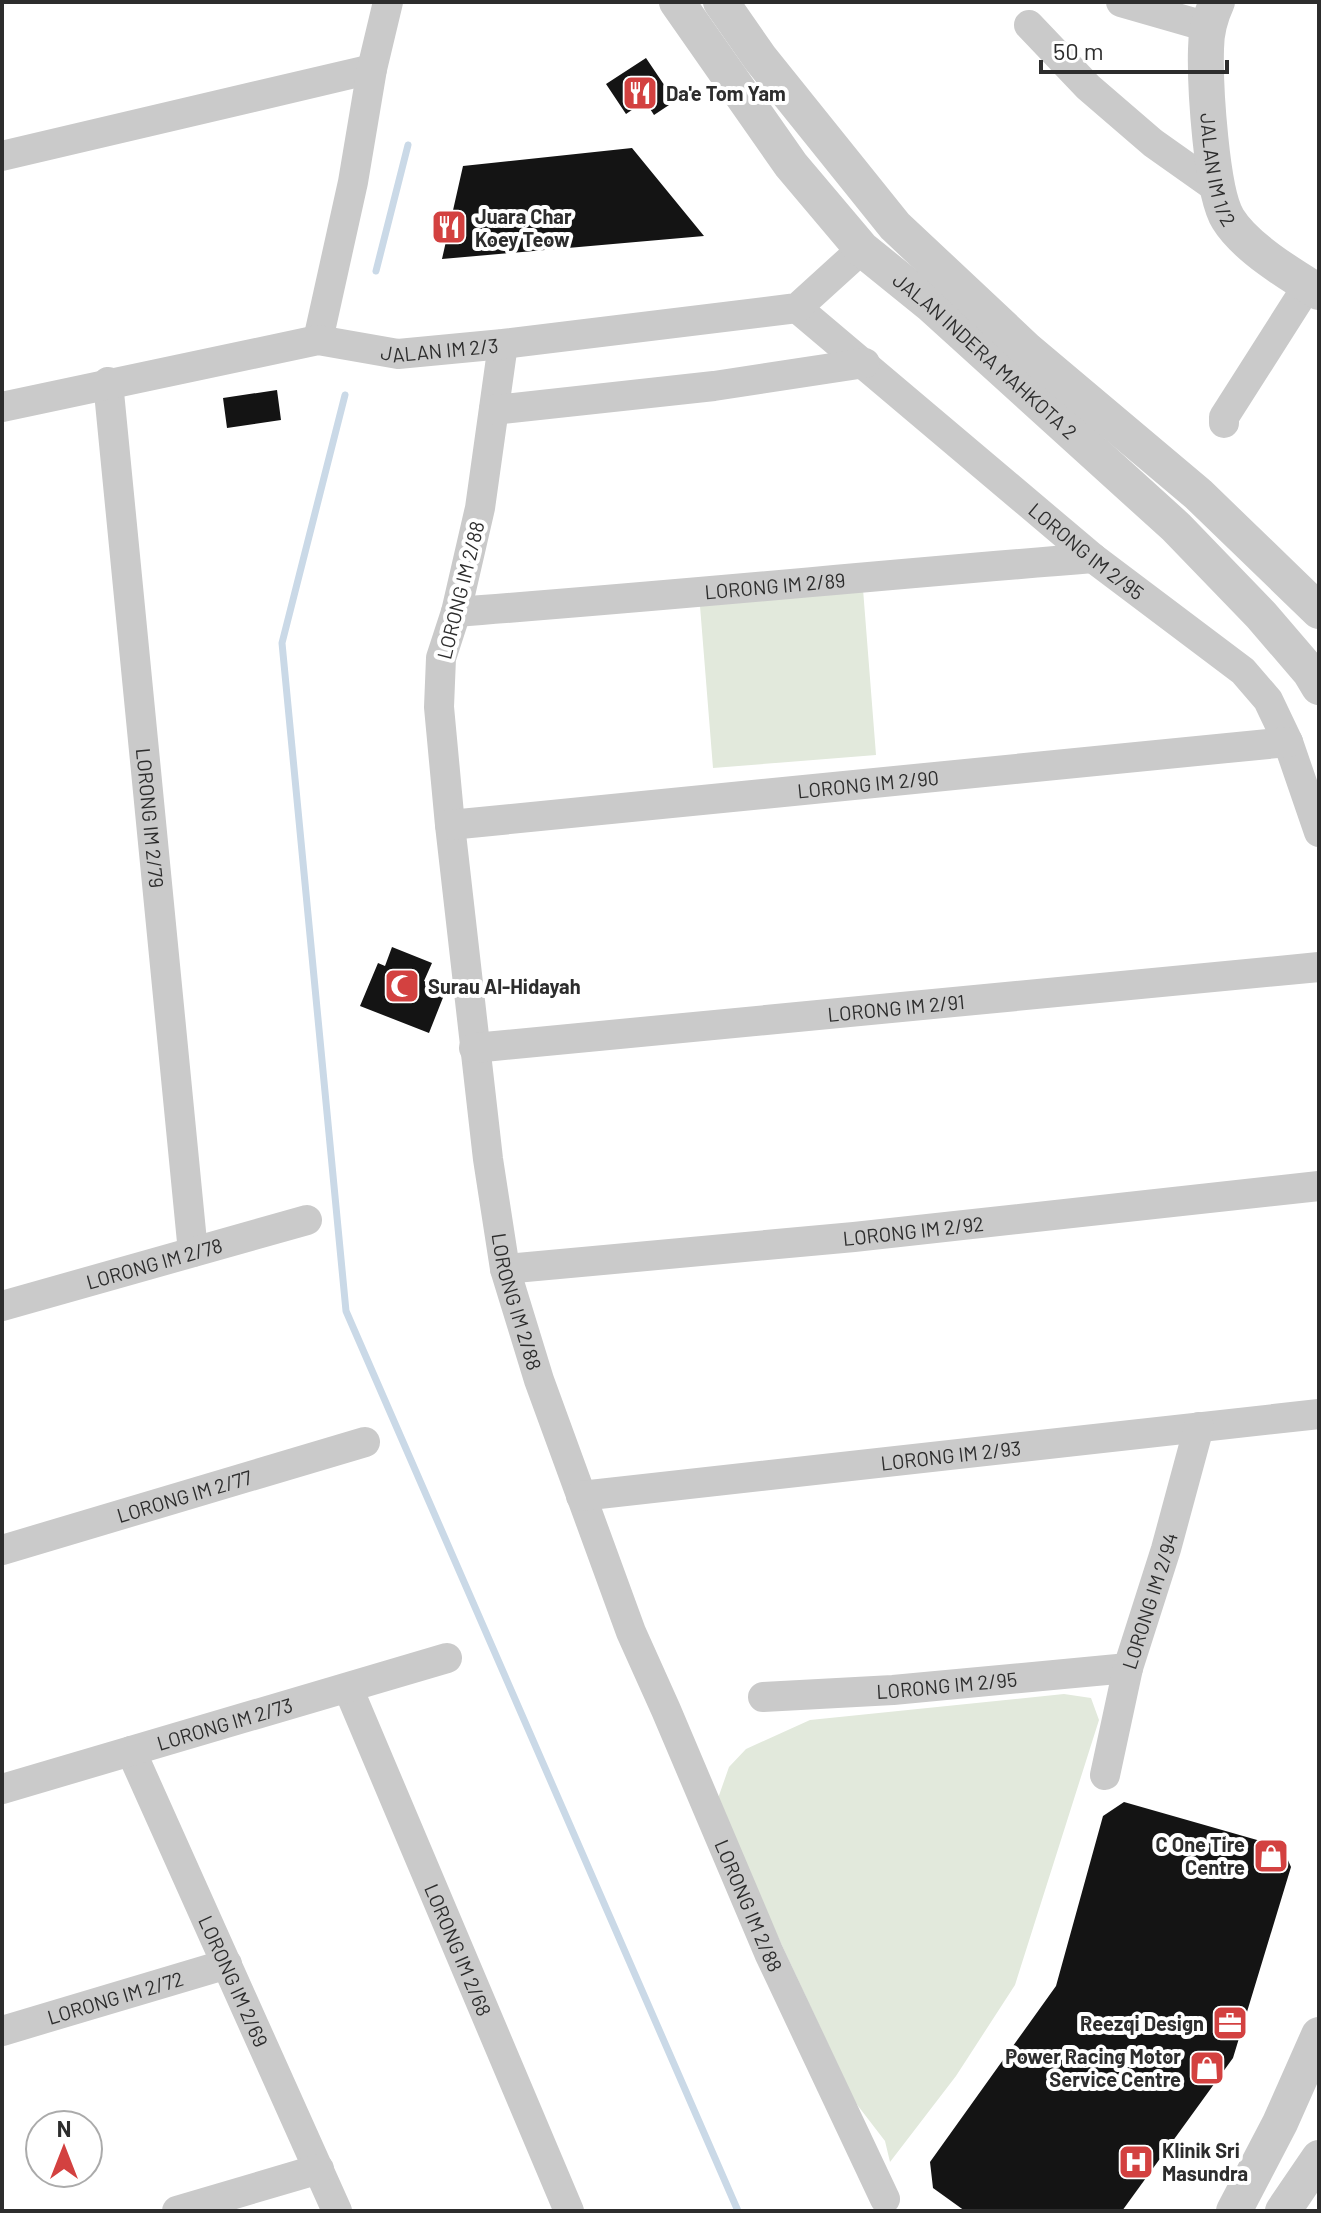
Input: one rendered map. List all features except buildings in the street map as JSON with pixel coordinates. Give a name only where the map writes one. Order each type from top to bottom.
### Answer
[{"type":"street","points":[[318,340],[388,2]]},
{"type":"street","name":"JALAN INDERA MAHKOTA 2","points":[[677,2],[791,165],[862,249],[930,304],[1176,527],[1261,615],[1310,672],[1319,687]]},
{"type":"street","name":"JALAN INDERA MAHKOTA 2","points":[[721,2],[787,94],[895,226],[1027,350],[1198,494],[1319,611]]},
{"type":"street","points":[[1121,2],[1197,12]]},
{"type":"street","name":"JALAN IM 1/2","points":[[1197,12],[1206,49],[1208,104],[1218,189],[1226,217],[1240,236],[1314,288]]},
{"type":"street","points":[[1029,25],[1088,87],[1153,143],[1218,189]]},
{"type":"street","points":[[2,156],[372,69]]},
{"type":"street","points":[[797,308],[862,249]]},
{"type":"street","points":[[1224,423],[1224,417],[1314,288]]},
{"type":"street","name":"JALAN IM 2/3","points":[[2,407],[108,382],[318,340],[398,354],[797,308]]},
{"type":"street","name":"LORONG IM 2/95","points":[[797,308],[1093,558],[1243,671],[1268,700],[1288,742],[1319,832]]},
{"type":"street","name":"LORONG IM 2/88","points":[[503,344],[480,508],[456,612],[441,658],[439,707],[474,1048],[505,1269],[539,1380],[631,1632],[769,1953],[885,2199]]},
{"type":"street","points":[[494,410],[714,386],[865,363]]},
{"type":"street","name":"LORONG IM 2/79","points":[[108,382],[193,1252]]},
{"type":"street","name":"LORONG IM 2/89","points":[[456,612],[689,595],[868,576],[1093,558]]},
{"type":"street","name":"LORONG IM 2/90","points":[[450,825],[1288,742]]},
{"type":"street","name":"LORONG IM 2/91","points":[[474,1048],[1319,967]]},
{"type":"street","name":"LORONG IM 2/92","points":[[505,1269],[854,1237],[1319,1186]]},
{"type":"street","name":"LORONG IM 2/78","points":[[2,1306],[307,1220]]},
{"type":"street","name":"LORONG IM 2/93","points":[[581,1496],[1319,1414]]},
{"type":"street","name":"LORONG IM 2/94","points":[[1105,1775],[1128,1668],[1166,1549],[1199,1427]]},
{"type":"street","name":"LORONG IM 2/77","points":[[2,1550],[365,1442]]},
{"type":"street","name":"LORONG IM 2/73","points":[[2,1789],[447,1658]]},
{"type":"street","name":"LORONG IM 2/95","points":[[763,1697],[893,1690],[1128,1668]]},
{"type":"street","name":"LORONG IM 2/68","points":[[348,1688],[569,2211]]},
{"type":"street","name":"LORONG IM 2/69","points":[[131,1751],[337,2211]]},
{"type":"street","name":"LORONG IM 2/72","points":[[2,2031],[227,1964]]},
{"type":"street","points":[[1234,2211],[1280,2123],[1319,2035]]},
{"type":"street","points":[[1283,2211],[1319,2158]]},
{"type":"street","points":[[177,2211],[319,2169]]},
{"type":"shaded area","points":[[863,589],[876,755],[713,768],[700,606]]},
{"type":"shaded area","points":[[1064,1694],[1091,1698],[1099,1720],[1015,1985],[956,2076],[890,2162],[885,2141],[855,2102],[716,1804],[729,1767],[746,1749],[810,1720]]},
{"type":"waterway","points":[[376,271],[408,145]]},
{"type":"waterway","points":[[345,395],[282,643],[346,1311],[738,2211]]},
{"type":"place","name":"Da'e Tom Yam","points":[[640,93]]},
{"type":"place","name":"Juara Char Koey Teow","points":[[449,227]]},
{"type":"place","name":"Surau Al-Hidayah","points":[[402,986]]},
{"type":"place","name":"C One Tire Centre","points":[[1271,1856]]},
{"type":"place","name":"Reezqi Design","points":[[1230,2023]]},
{"type":"place","name":"Power Racing Motor Service Centre","points":[[1207,2068]]},
{"type":"place","name":"Klinik Sri Masundra","points":[[1136,2162]]}]
